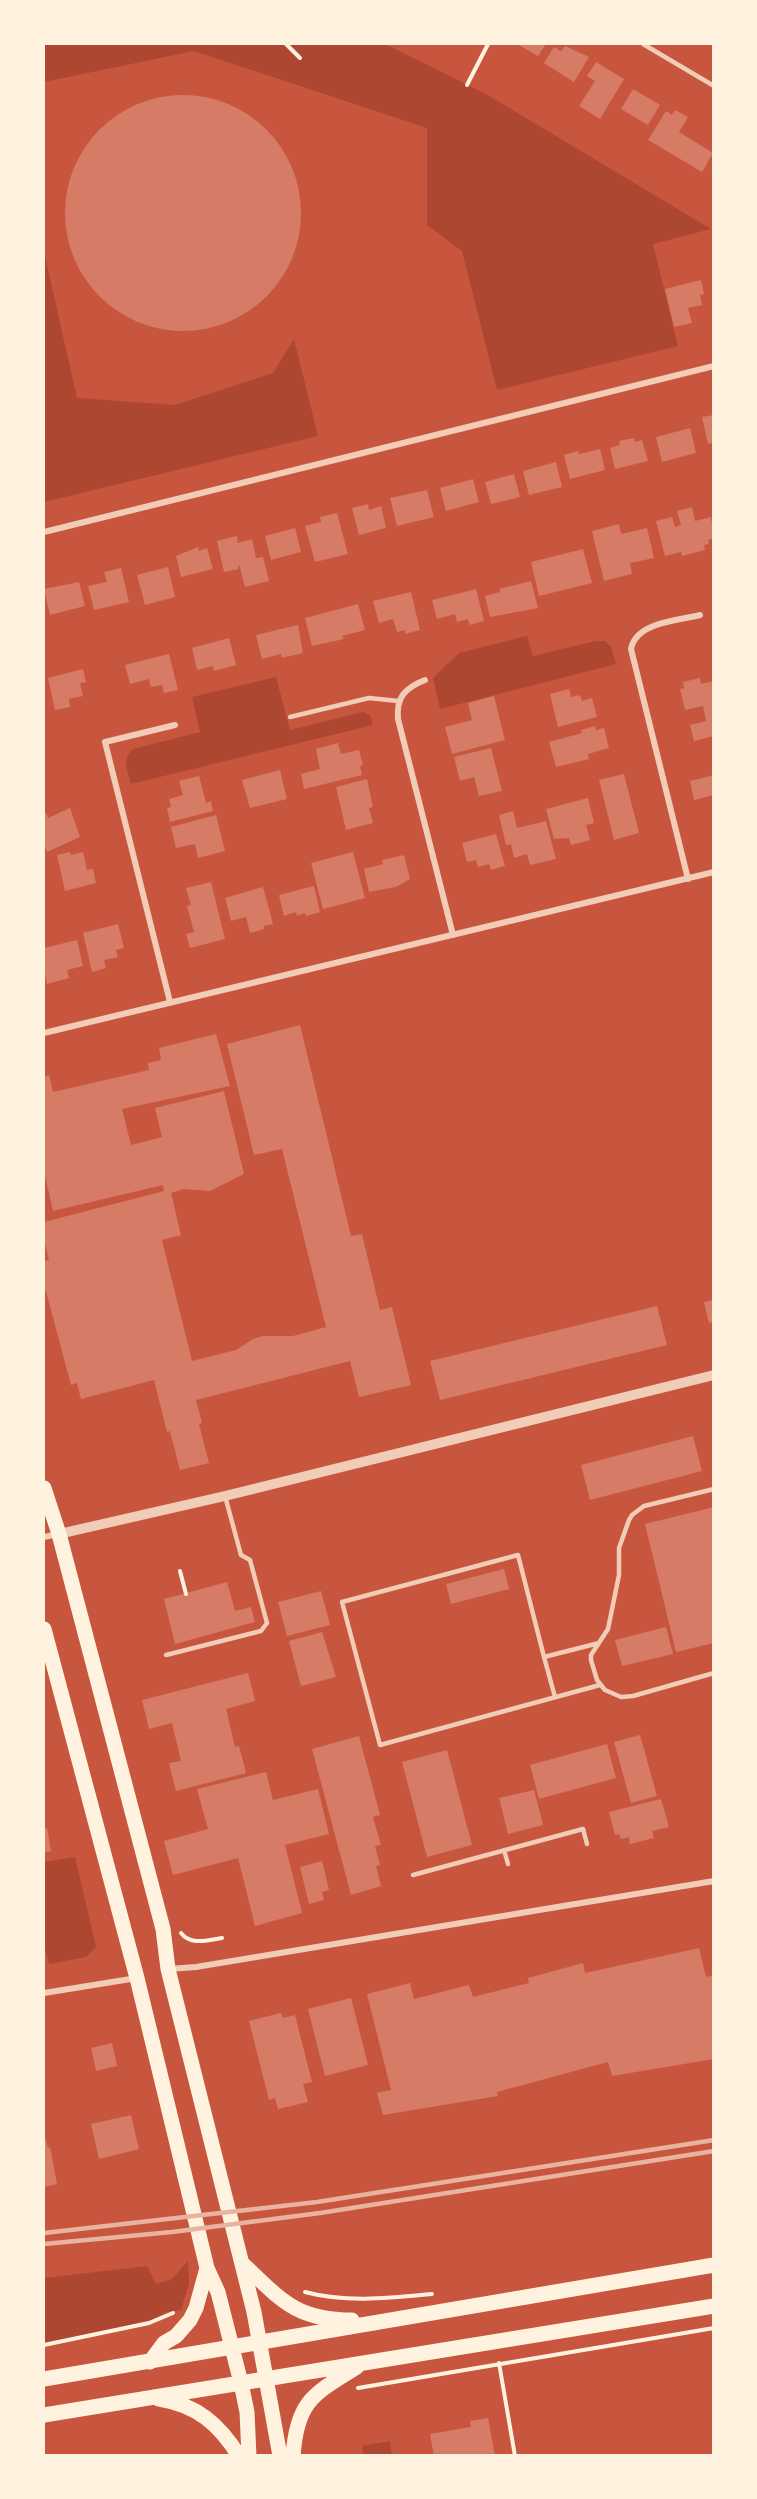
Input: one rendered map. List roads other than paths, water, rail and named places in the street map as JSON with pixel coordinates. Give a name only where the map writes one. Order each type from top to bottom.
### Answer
[{"type":"highway","points":[[44,1488],[59,1534],[163,1929],[168,1969],[224,2187],[260,2343],[280,2456]]},
{"type":"highway","points":[[44,1629],[137,1978],[207,2263],[218,2292],[241,2383],[247,2412],[249,2456]]},
{"type":"highway","points":[[241,2258],[285,2302],[306,2315],[334,2320],[398,2320]]},
{"type":"highway","points":[[150,2362],[164,2343],[176,2336],[190,2320],[207,2263]]},
{"type":"highway","points":[[44,2379],[714,2265]]},
{"type":"highway","points":[[44,2415],[714,2306]]},
{"type":"highway","points":[[293,2456],[298,2421],[307,2402],[362,2363]]},
{"type":"highway","points":[[151,2398],[182,2404],[212,2422],[220,2428],[239,2456]]},
{"type":"street","points":[[44,532],[714,366]]},
{"type":"street","points":[[688,879],[631,649],[633,640],[646,629],[700,615]]},
{"type":"street","points":[[425,680],[411,686],[399,701],[399,719],[453,935]]},
{"type":"street","points":[[171,1002],[105,742],[175,725]]},
{"type":"street","points":[[44,1033],[714,872]]},
{"type":"street","points":[[44,1537],[225,1496],[714,1375]]},
{"type":"street","points":[[168,1969],[196,1967],[714,1881]]},
{"type":"street","points":[[44,1994],[137,1978]]},
{"type":"lane","points":[[643,44],[714,86]]},
{"type":"lane","points":[[290,717],[369,698],[399,701]]},
{"type":"lane","points":[[714,1489],[644,1506],[632,1515],[619,1548],[619,1575],[608,1629],[591,1655],[600,1685],[604,1690],[627,1697],[714,1673]]},
{"type":"lane","points":[[166,1655],[261,1631],[267,1623],[250,1560],[241,1555],[225,1496]]},
{"type":"lane","points":[[555,1697],[518,1555],[342,1602],[380,1745],[600,1685]]},
{"type":"lane","points":[[544,1657],[599,1643]]},
{"type":"lane","points":[[413,1875],[583,1829],[588,1844]]},
{"type":"lane","points":[[504,1850],[508,1864]]},
{"type":"railway","points":[[44,2233],[317,2202],[714,2140]]},
{"type":"railway","points":[[44,2244],[172,2232],[320,2213],[714,2151]]}]
